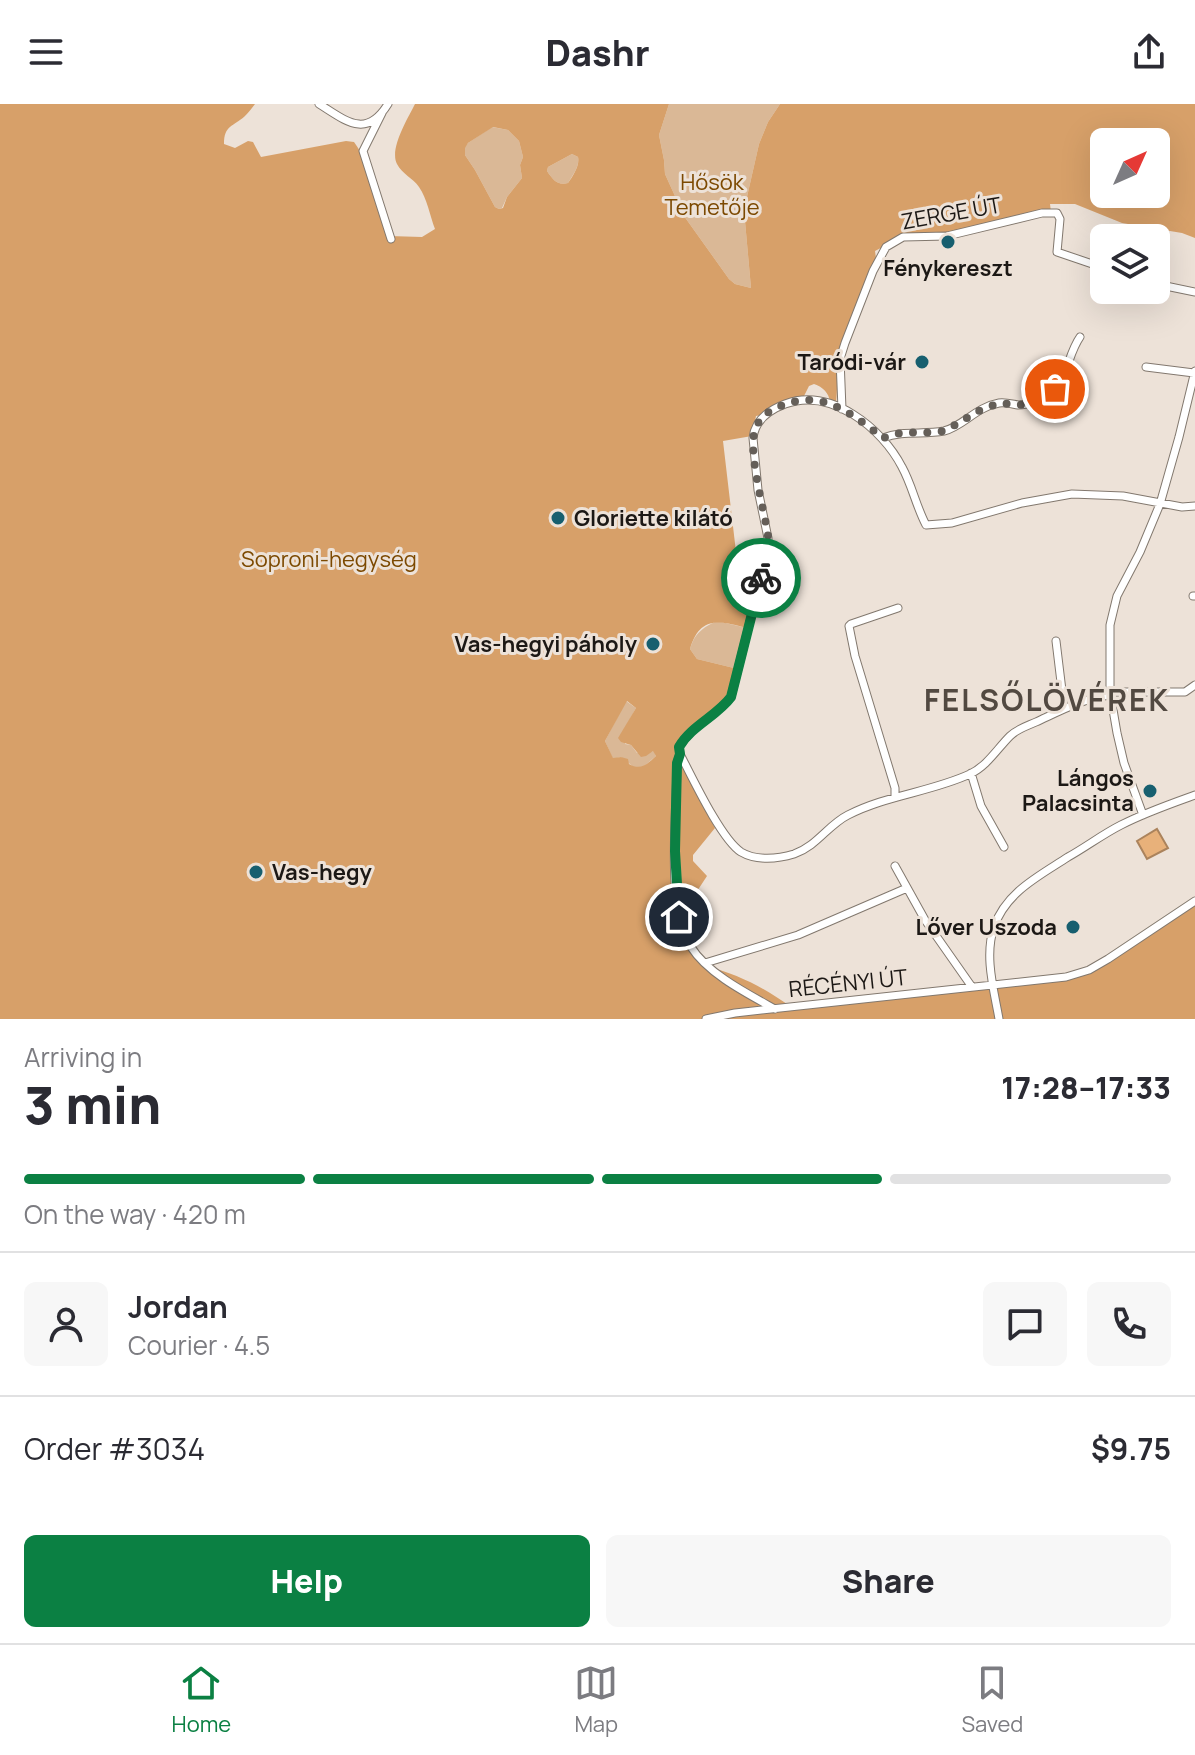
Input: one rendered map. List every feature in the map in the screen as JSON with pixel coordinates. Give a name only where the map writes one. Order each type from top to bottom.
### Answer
[{"type":"street","points":[[319,104],[357,125],[382,113]]},
{"type":"street","points":[[388,104],[363,151],[391,239]]},
{"type":"street","name":"ZERGE ÚT","points":[[842,409],[840,359],[845,343],[882,253],[899,238],[947,236],[1042,213],[1057,213],[1060,219],[1057,252],[1090,263]]},
{"type":"street","points":[[1170,287],[1195,292]]},
{"type":"street","points":[[883,438],[904,432],[945,431],[982,409],[1000,403],[1026,404],[1049,395],[1064,375],[1080,337]]},
{"type":"street","points":[[1143,815],[1124,763],[1110,693],[1109,652],[1113,609],[1160,504],[1194,372],[1146,367]]},
{"type":"street","points":[[775,1009],[738,988],[691,948],[679,917],[675,851],[680,744],[725,706],[731,697],[767,553],[768,538],[758,490],[754,431],[761,419],[772,410],[801,399],[842,409],[867,425],[883,438],[901,464],[926,525],[952,523],[1062,494],[1123,496],[1160,504],[1195,506]]},
{"type":"street","points":[[895,797],[849,626],[898,608]]},
{"type":"street","points":[[1056,641],[1064,707]]},
{"type":"street","points":[[680,754],[723,832],[739,851],[751,856],[779,857],[811,846],[846,816],[971,773],[991,758],[1011,735],[1064,707],[1110,693],[1185,692],[1195,685]]},
{"type":"street","points":[[971,773],[981,806],[1004,847]]},
{"type":"street","points":[[999,1019],[996,984],[990,961],[993,929],[1016,892],[1120,825],[1195,795]]},
{"type":"street","points":[[895,866],[925,920],[972,987]]},
{"type":"street","points":[[705,963],[798,935],[907,888]]},
{"type":"street","name":"RÉCÉNYI ÚT","points":[[706,1019],[735,1013],[1066,977],[1089,970],[1108,959],[1195,901]]},
{"type":"green space","name":"Soproni-hegység","points":[[0,104],[255,104],[227,130],[224,144],[235,148],[248,141],[253,142],[261,157],[354,142],[370,174],[389,236],[422,237],[435,229],[426,202],[419,187],[399,167],[395,158],[400,134],[415,104],[669,104],[659,135],[665,174],[684,216],[729,279],[751,288],[744,210],[759,144],[780,104],[1195,104],[1195,238],[1170,231],[1170,224],[1122,223],[1075,204],[1050,204],[1051,212],[946,237],[902,237],[875,251],[876,258],[840,346],[836,404],[830,402],[825,391],[814,384],[809,386],[803,398],[756,416],[752,436],[723,441],[736,552],[763,552],[747,628],[712,623],[699,630],[694,638],[690,649],[697,659],[738,669],[733,692],[679,747],[685,771],[715,828],[693,855],[693,861],[707,876],[684,911],[680,926],[704,965],[752,983],[794,1009],[1070,980],[1109,962],[1195,904],[1195,1019],[0,1019]],"holes":[[[493,127],[508,130],[519,141],[523,157],[520,165],[522,178],[507,197],[503,208],[499,209],[465,155],[468,143]],[[572,154],[578,157],[574,174],[568,183],[556,182],[547,171],[548,167]],[[627,701],[636,708],[618,738],[631,745],[641,757],[653,751],[656,756],[644,766],[633,766],[628,759],[621,757],[613,758],[605,741]]]},
{"type":"green space","name":"Hősök Temetője","points":[[669,104],[780,104],[759,144],[744,210],[751,288],[729,279],[684,216],[665,174],[659,135]]},
{"type":"green space","points":[[492,127],[508,130],[519,141],[523,157],[520,165],[522,178],[499,209],[465,155],[464,148]]},
{"type":"green space","points":[[572,154],[578,157],[576,170],[568,183],[559,183],[547,171],[548,167]]},
{"type":"green space","points":[[717,621],[747,628],[738,669],[697,659],[690,649],[700,632]]},
{"type":"green space","points":[[626,701],[636,708],[625,728],[625,744],[631,745],[637,753],[654,751],[656,756],[643,767],[635,768],[621,757],[613,759],[605,741]]},
{"type":"shaded area","points":[[1157,829],[1168,848],[1147,859],[1137,841]]},
{"type":"way so far","points":[[761,578],[768,538],[758,490],[753,438],[757,424],[772,410],[801,399],[824,402],[842,409],[883,438],[904,432],[945,431],[982,409],[1000,403],[1020,405],[1032,402],[1055,389]]},
{"type":"place","name":"Fénykereszt","points":[[948,242]]},
{"type":"place","name":"Taródi-vár","points":[[922,362]]},
{"type":"place","name":"Gloriette kilátó","points":[[558,518]]},
{"type":"place","name":"Vas-hegyi páholy","points":[[653,644]]},
{"type":"place","name":"Lángos Palacsinta","points":[[1150,791]]},
{"type":"place","name":"Vas-hegy","points":[[256,872]]},
{"type":"place","name":"Lőver Uszoda","points":[[1073,927]]},
{"type":"district","name":"FELSŐLÖVÉREK","points":[[1047,701]]},
{"type":"route","points":[[679,917],[675,851],[679,747],[731,697],[761,578]]}]
